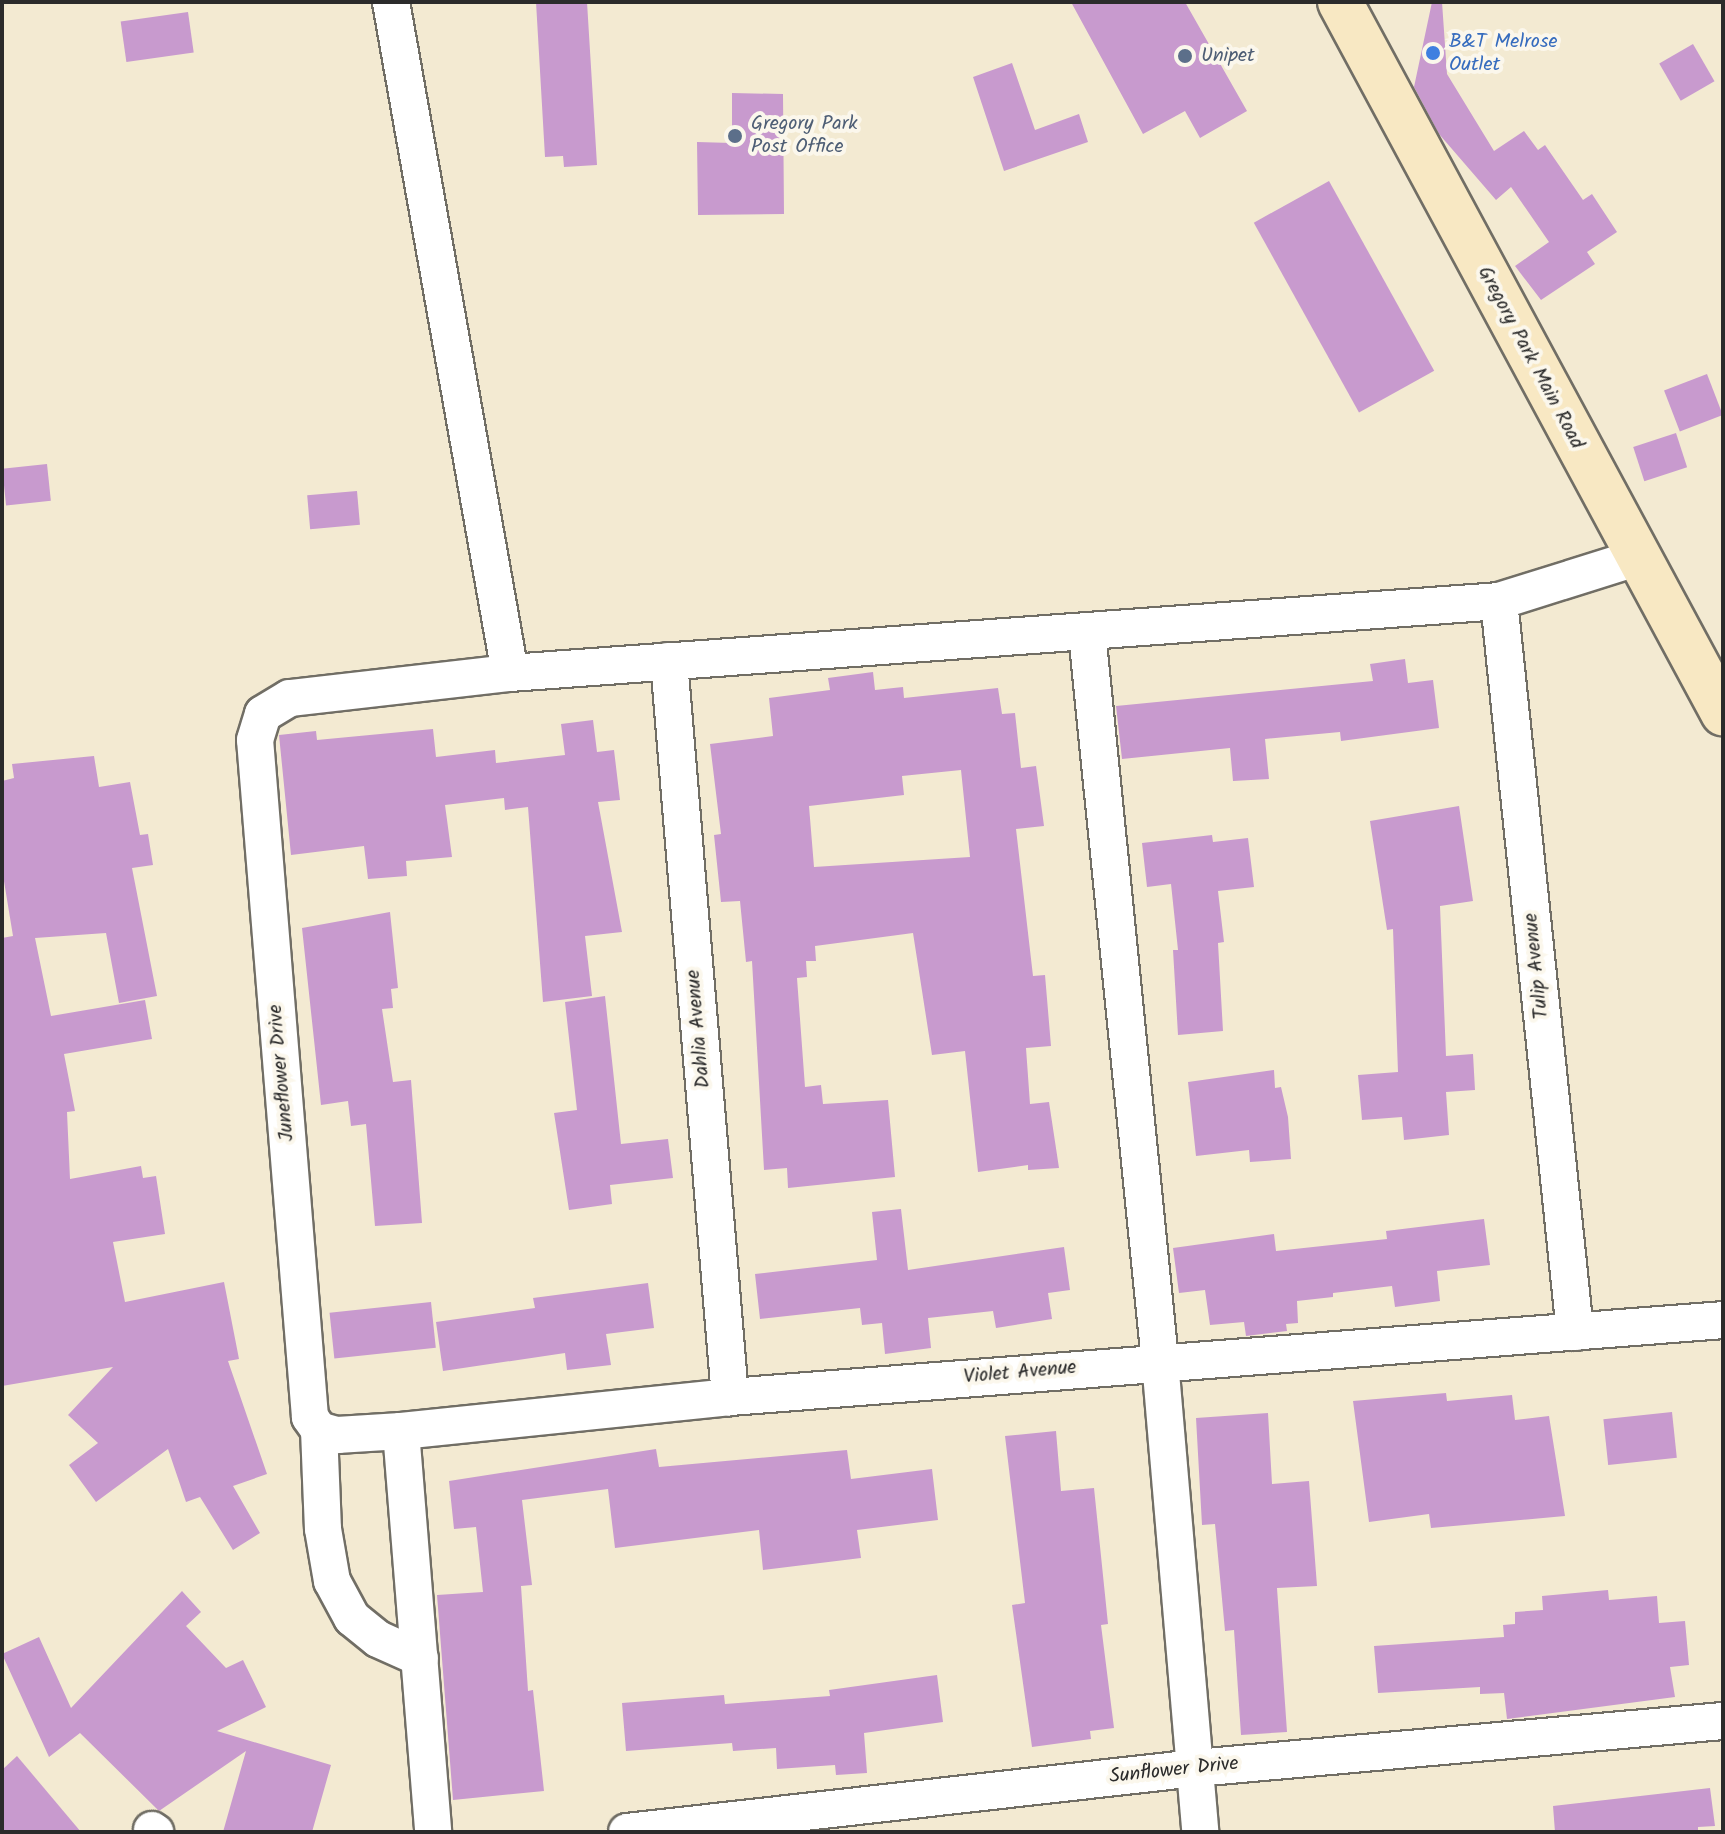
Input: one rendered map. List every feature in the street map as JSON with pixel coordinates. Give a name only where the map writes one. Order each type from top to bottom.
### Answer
[{"type":"street","points":[[391,2],[510,673],[1499,601],[1636,558]]},
{"type":"street","name":"Gregory Park Main Road","points":[[1340,2],[1636,558],[1723,713]]},
{"type":"street","name":"Tulip Avenue","points":[[1499,601],[1575,1332]]},
{"type":"street","points":[[1087,633],[1160,1361],[1200,1832]]},
{"type":"street","name":"Dahlia Avenue","points":[[669,661],[730,1397]]},
{"type":"street","name":"Juneflower Drive","points":[[420,1658],[378,1639],[352,1618],[332,1581],[323,1529],[319,1430],[310,1417],[257,755],[263,714],[290,698],[510,673]]},
{"type":"street","name":"Violet Avenue","points":[[319,1430],[337,1435],[401,1431],[730,1397],[1160,1361],[1723,1320]]},
{"type":"street","points":[[401,1431],[433,1832]]},
{"type":"street","name":"Sunflower Drive","points":[[627,1832],[1196,1768],[1723,1721]]},
{"type":"building","points":[[536,2],[587,2],[597,165],[564,167],[563,156],[545,157]]},
{"type":"building","points":[[1071,2],[1185,2],[1247,111],[1200,138],[1185,111],[1143,134]]},
{"type":"building","points":[[1432,2],[1442,2],[1447,74],[1494,151],[1524,131],[1538,150],[1545,145],[1583,200],[1592,194],[1617,232],[1587,252],[1595,264],[1541,300],[1515,266],[1549,242],[1511,187],[1496,200],[1439,134],[1414,87]]},
{"type":"building","points":[[188,12],[194,53],[126,62],[121,21]]},
{"type":"building","points":[[1693,44],[1714,81],[1681,101],[1659,64]]},
{"type":"building","points":[[1012,63],[1035,130],[1079,114],[1088,142],[1004,171],[973,77]]},
{"type":"building","points":[[732,93],[783,94],[784,214],[698,215],[697,142],[732,143]]},
{"type":"building","points":[[1329,181],[1434,371],[1359,412],[1254,223]]},
{"type":"building","points":[[1707,374],[1723,415],[1680,432],[1664,390]]},
{"type":"building","points":[[1676,433],[1687,467],[1644,481],[1633,447]]},
{"type":"building","points":[[47,464],[51,501],[6,506],[2,469]]},
{"type":"building","points":[[357,491],[360,525],[310,529],[307,495]]},
{"type":"building","points":[[1405,659],[1408,683],[1433,680],[1439,728],[1341,741],[1340,732],[1265,739],[1269,779],[1233,781],[1230,748],[1122,759],[1116,706],[1373,681],[1370,664]]},
{"type":"building","points":[[873,672],[875,690],[903,687],[904,698],[998,688],[1002,714],[1015,713],[1021,768],[1036,766],[1044,826],[1016,829],[1033,976],[1045,975],[1051,1046],[1026,1048],[1030,1104],[1049,1102],[1059,1168],[1028,1170],[1028,1165],[978,1172],[965,1051],[932,1055],[913,933],[815,946],[816,961],[806,961],[807,977],[797,978],[805,1087],[821,1085],[823,1104],[888,1100],[895,1177],[788,1188],[787,1168],[764,1170],[752,961],[746,962],[740,901],[721,902],[714,835],[721,834],[710,744],[773,736],[769,698],[830,690],[828,678]],"holes":[[[961,770],[970,857],[814,867],[809,806],[904,795],[902,776]]]},
{"type":"building","points":[[593,720],[597,752],[614,750],[620,800],[598,802],[622,932],[585,936],[592,996],[543,1002],[528,807],[505,810],[504,798],[445,805],[452,857],[406,861],[407,876],[368,879],[364,846],[291,855],[279,735],[316,731],[317,740],[433,729],[436,757],[495,750],[496,763],[565,755],[561,724]]},
{"type":"building","points":[[94,756],[99,787],[130,782],[140,835],[148,834],[153,865],[132,868],[157,996],[119,1003],[106,933],[35,938],[51,1016],[145,1000],[152,1039],[64,1054],[75,1111],[67,1112],[70,1179],[141,1166],[143,1178],[156,1176],[165,1234],[113,1242],[125,1302],[224,1282],[239,1359],[228,1361],[267,1474],[233,1486],[260,1533],[233,1550],[200,1497],[186,1502],[168,1449],[96,1502],[69,1465],[98,1443],[68,1415],[113,1367],[2,1386],[2,938],[13,936],[2,869],[2,781],[14,778],[12,764]]},
{"type":"building","points":[[1459,806],[1473,901],[1440,906],[1446,1056],[1473,1054],[1475,1090],[1446,1092],[1449,1135],[1404,1140],[1402,1117],[1362,1120],[1358,1075],[1398,1072],[1393,929],[1387,930],[1370,821]]},
{"type":"building","points":[[1212,835],[1213,842],[1248,838],[1254,887],[1218,891],[1224,942],[1218,943],[1223,1031],[1178,1035],[1173,950],[1178,950],[1171,884],[1147,887],[1142,843]]},
{"type":"building","points":[[390,912],[398,988],[391,989],[393,1008],[382,1009],[393,1082],[411,1080],[422,1223],[375,1226],[366,1124],[351,1126],[348,1101],[321,1105],[302,928]]},
{"type":"building","points":[[605,996],[621,1144],[668,1139],[673,1178],[610,1185],[612,1204],[569,1210],[554,1113],[577,1110],[565,1002]]},
{"type":"building","points":[[1274,1070],[1275,1088],[1281,1087],[1288,1117],[1291,1159],[1250,1162],[1249,1150],[1196,1156],[1188,1082]]},
{"type":"building","points":[[901,1209],[908,1270],[1064,1247],[1070,1290],[1048,1293],[1052,1319],[996,1328],[993,1311],[928,1318],[931,1348],[885,1354],[882,1323],[862,1325],[860,1308],[760,1319],[755,1274],[877,1260],[872,1212]]},
{"type":"building","points":[[1484,1219],[1490,1265],[1437,1271],[1440,1301],[1395,1307],[1392,1286],[1333,1293],[1333,1297],[1297,1301],[1298,1323],[1286,1324],[1287,1331],[1246,1336],[1244,1322],[1210,1325],[1205,1290],[1179,1293],[1173,1248],[1274,1234],[1276,1251],[1387,1239],[1386,1231]]},
{"type":"building","points":[[648,1283],[654,1328],[606,1334],[611,1365],[567,1370],[565,1353],[443,1371],[436,1322],[535,1308],[533,1298]]},
{"type":"building","points":[[431,1302],[436,1348],[334,1358],[330,1313]]},
{"type":"building","points":[[1446,1393],[1447,1401],[1512,1395],[1515,1420],[1549,1416],[1565,1516],[1431,1528],[1429,1514],[1369,1522],[1353,1401]]},
{"type":"building","points":[[1672,1412],[1677,1458],[1608,1465],[1603,1419]]},
{"type":"building","points":[[1268,1413],[1272,1484],[1309,1481],[1317,1586],[1277,1588],[1287,1732],[1241,1735],[1234,1630],[1225,1631],[1215,1524],[1202,1525],[1196,1418]]},
{"type":"building","points":[[1056,1431],[1061,1491],[1094,1488],[1108,1624],[1101,1625],[1114,1728],[1090,1731],[1091,1739],[1032,1747],[1012,1605],[1025,1603],[1005,1436]]},
{"type":"building","points":[[656,1449],[659,1467],[847,1450],[851,1479],[932,1469],[938,1520],[857,1530],[861,1558],[763,1570],[759,1530],[615,1548],[608,1489],[522,1500],[532,1585],[521,1586],[528,1691],[533,1690],[544,1791],[453,1800],[437,1595],[483,1592],[476,1527],[454,1529],[449,1481]]},
{"type":"building","points":[[1608,1590],[1609,1600],[1657,1596],[1659,1623],[1685,1621],[1689,1665],[1670,1667],[1675,1697],[1507,1719],[1504,1693],[1480,1694],[1480,1687],[1378,1693],[1374,1646],[1504,1637],[1503,1625],[1515,1624],[1515,1612],[1543,1610],[1542,1596]]},
{"type":"building","points":[[182,1591],[201,1612],[186,1626],[226,1668],[243,1660],[266,1707],[217,1731],[331,1765],[312,1832],[223,1832],[246,1751],[159,1811],[80,1733],[49,1757],[2,1654],[39,1637],[71,1708]]},
{"type":"building","points":[[937,1675],[943,1722],[864,1733],[867,1773],[836,1775],[835,1765],[777,1769],[776,1748],[733,1751],[732,1743],[626,1751],[622,1703],[724,1695],[725,1704],[830,1696],[829,1690]]},
{"type":"building","points":[[17,1756],[81,1832],[2,1832],[2,1770]]},
{"type":"building","points":[[1710,1788],[1715,1826],[1698,1827],[1698,1832],[1555,1832],[1553,1806]]},
{"type":"place","name":"B&T Melrose Outlet","points":[[1433,53]]},
{"type":"place","name":"Unipet","points":[[1185,56]]},
{"type":"place","name":"Gregory Park Post Office","points":[[735,136]]}]
